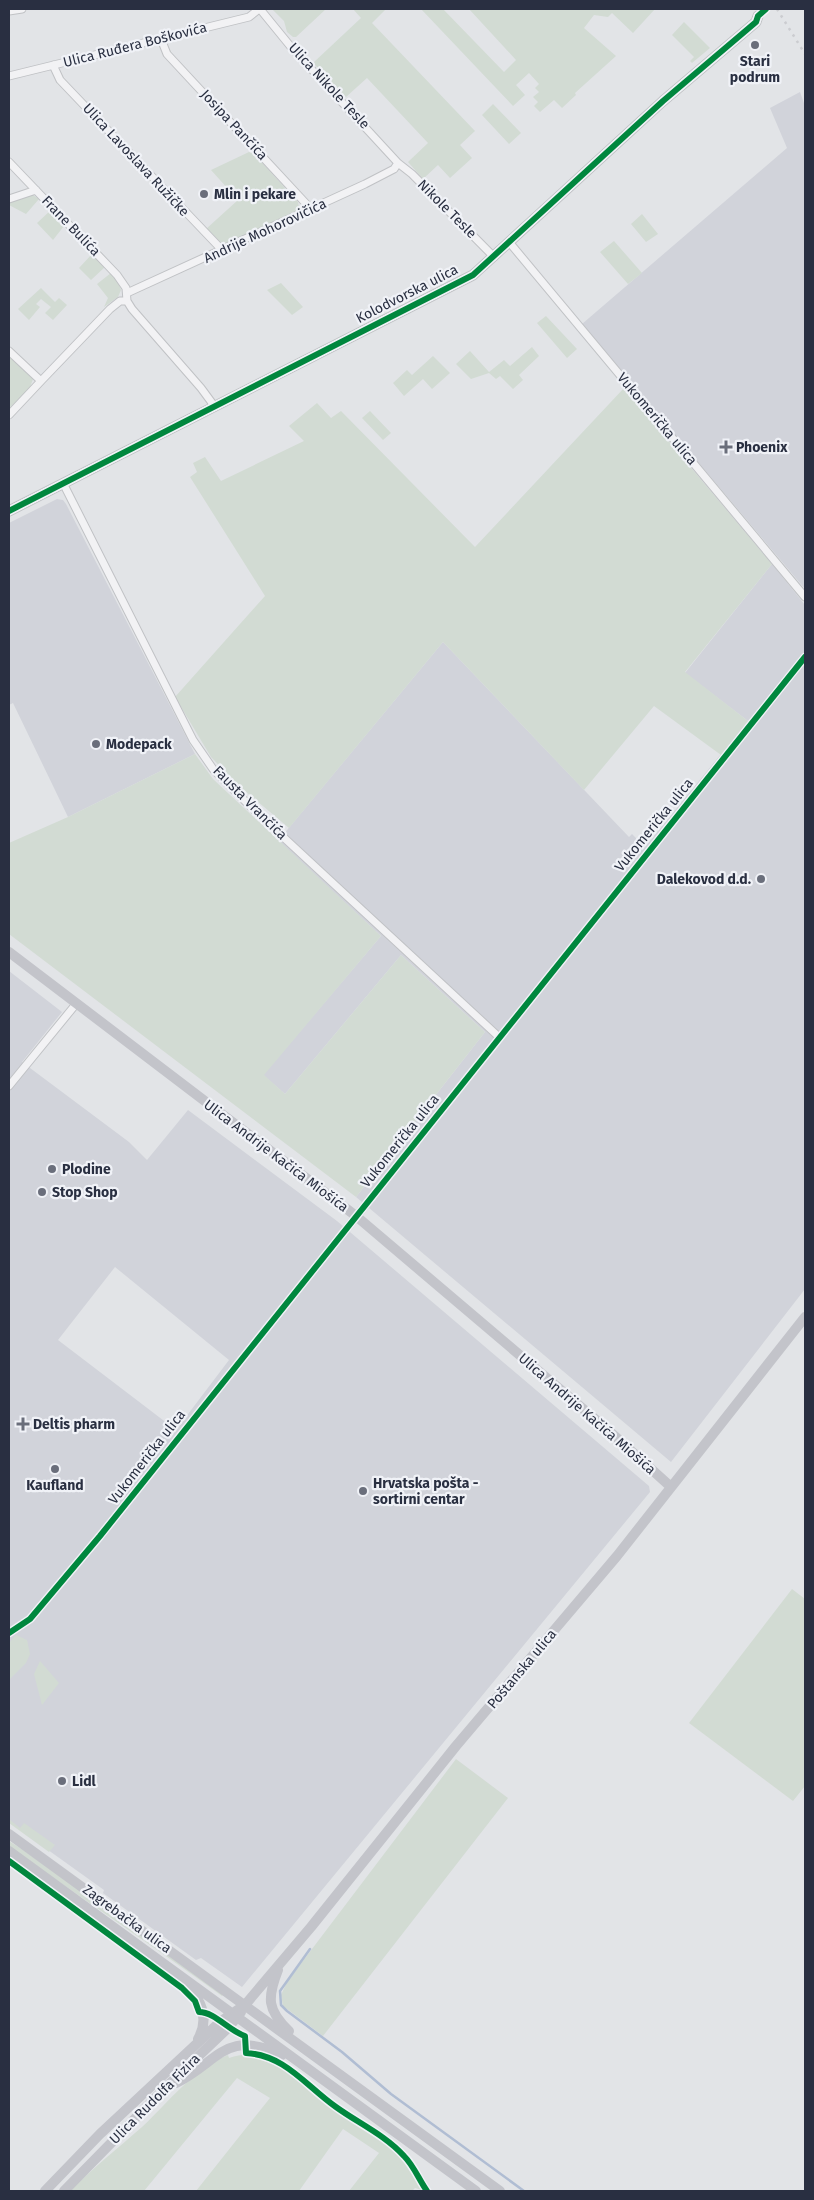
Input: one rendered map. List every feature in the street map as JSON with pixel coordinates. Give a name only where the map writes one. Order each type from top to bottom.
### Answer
[{"type":"main road","name":"Ulica Andrije Kačića Miošića","points":[[9,952],[356,1216],[608,1430],[671,1487]]},
{"type":"main road","name":"Poštanska ulica","points":[[234,2015],[245,2005],[286,1957],[456,1746],[568,1615],[805,1317]]},
{"type":"main road","name":"Zagrebačka ulica","points":[[9,1835],[308,2052]]},
{"type":"main road","name":"Zagrebačka ulica","points":[[9,1851],[300,2063]]},
{"type":"main road","points":[[286,1957],[272,1987],[272,2008],[280,2022],[308,2052],[500,2191]]},
{"type":"main road","points":[[180,1975],[198,1998],[204,2012],[203,2028],[194,2046]]},
{"type":"main road","name":"Ulica Rudolfa Fizira","points":[[45,2191],[100,2134],[194,2046],[234,2015]]},
{"type":"main road","name":"Ulica Rudolfa Fizira","points":[[64,2191],[234,2015]]},
{"type":"main road","points":[[166,2087],[179,2082],[217,2054],[238,2046],[262,2048],[300,2063],[476,2191]]},
{"type":"street","points":[[9,11],[22,9]]},
{"type":"street","name":"Ulica Ruđera Boškovića","points":[[9,76],[249,18],[260,9]]},
{"type":"street","name":"Ulica Nikole Tesle","points":[[260,9],[291,47],[398,163]]},
{"type":"street","name":"Kolodvorska ulica","points":[[9,511],[473,275],[695,72],[756,22],[756,12]]},
{"type":"street","name":"Josipa Pančića","points":[[161,39],[167,54],[311,209]]},
{"type":"street","name":"Ulica Lavoslava Ružičke","points":[[53,65],[60,80],[223,251]]},
{"type":"street","name":"Frane Bulića","points":[[9,162],[117,275],[132,310],[201,388],[215,407]]},
{"type":"street","name":"Andrije Mohorovičića","points":[[9,415],[110,309],[120,301],[394,170],[398,163]]},
{"type":"street","name":"Nikole Tesle","points":[[398,163],[412,174],[494,257]]},
{"type":"street","points":[[9,198],[36,190]]},
{"type":"street","name":"Vukomerička ulica","points":[[509,242],[805,597]]},
{"type":"street","points":[[9,351],[42,381]]},
{"type":"street","name":"Fausta Vrančića","points":[[64,484],[190,734],[213,769],[252,808],[499,1037]]},
{"type":"street","name":"Vukomerička ulica","points":[[9,1633],[22,1625],[100,1536],[805,657]]},
{"type":"street","points":[[9,1086],[76,1004]]},
{"type":"shaded area","points":[[272,9],[326,9],[296,37],[293,37],[287,32],[284,21]]},
{"type":"shaded area","points":[[353,9],[386,9],[372,23],[475,131],[460,145],[472,158],[450,178],[438,165],[423,179],[408,162],[428,143],[367,78],[346,97],[313,63],[361,18]]},
{"type":"shaded area","points":[[421,9],[443,9],[504,72],[516,60],[469,9],[655,9],[633,33],[612,13],[608,17],[594,15],[584,28],[616,56],[575,93],[576,95],[562,108],[554,100],[540,112],[534,106],[538,102],[533,97],[539,92],[535,88],[539,84],[529,73],[516,85],[525,95],[513,106]]},
{"type":"shaded area","points":[[684,22],[710,48],[692,63],[690,61],[694,57],[672,35]]},
{"type":"shaded area","points":[[800,92],[805,106],[805,589],[582,324],[787,148],[770,108]]},
{"type":"shaded area","points":[[493,104],[521,133],[509,144],[482,115]]},
{"type":"shaded area","points":[[249,152],[254,154],[298,202],[299,208],[296,212],[227,245],[219,243],[206,229],[238,200],[211,170]]},
{"type":"shaded area","points":[[33,195],[39,199],[26,214],[9,205],[9,202]]},
{"type":"shaded area","points":[[51,210],[64,226],[53,240],[37,223]]},
{"type":"shaded area","points":[[642,214],[658,234],[646,242],[631,224]]},
{"type":"shaded area","points":[[614,241],[642,273],[628,284],[600,252]]},
{"type":"shaded area","points":[[92,254],[105,267],[91,280],[79,268]]},
{"type":"shaded area","points":[[111,273],[121,290],[118,297],[104,307],[108,298],[97,284]]},
{"type":"shaded area","points":[[281,283],[303,307],[292,315],[267,290]]},
{"type":"shaded area","points":[[41,288],[55,302],[59,298],[67,305],[53,320],[45,313],[51,307],[41,299],[36,304],[40,307],[29,320],[18,309]]},
{"type":"shaded area","points":[[546,316],[577,349],[567,358],[537,323]]},
{"type":"shaded area","points":[[532,347],[539,356],[519,375],[523,380],[513,389],[500,376],[496,379],[489,373],[471,379],[456,364],[470,351],[489,372],[504,360],[510,366]]},
{"type":"shaded area","points":[[9,356],[33,379],[29,390],[9,408]]},
{"type":"shaded area","points":[[433,356],[450,373],[432,389],[423,379],[404,396],[393,383],[407,370],[412,375]]},
{"type":"shaded area","points":[[624,388],[772,564],[685,672],[748,721],[721,755],[654,706],[584,790],[443,642],[289,828],[238,785],[211,757],[175,697],[265,596],[190,477],[197,472],[193,463],[205,457],[221,481],[304,441],[289,426],[317,403],[331,418],[341,411],[475,547]]},
{"type":"shaded area","points":[[370,411],[391,433],[383,440],[362,418]]},
{"type":"shaded area","points":[[57,499],[63,500],[66,504],[195,754],[68,817],[13,703],[9,705],[9,523]]},
{"type":"shaded area","points":[[772,564],[805,605],[805,1289],[671,1462],[356,1197],[485,1032],[401,955],[285,1094],[263,1075],[381,936],[278,841],[443,642],[629,837],[632,834],[645,847],[748,721],[685,673]]},
{"type":"shaded area","points":[[195,754],[213,779],[381,936],[264,1075],[285,1094],[401,955],[485,1032],[356,1197],[9,934],[9,843],[68,817]]},
{"type":"shaded area","points":[[9,971],[62,1012],[22,1062],[129,1142],[147,1160],[188,1110],[337,1221],[649,1486],[650,1492],[242,1987],[201,1958],[196,1960],[103,1893],[104,1890],[9,1822]],"holes":[[[115,1267],[229,1360],[176,1430],[58,1340]]]},
{"type":"shaded area","points":[[792,1589],[805,1599],[805,1786],[793,1801],[689,1723]]},
{"type":"shaded area","points":[[16,1635],[27,1640],[30,1654],[26,1663],[9,1680],[9,1643]]},
{"type":"shaded area","points":[[40,1661],[59,1683],[42,1705],[34,1674]]},
{"type":"shaded area","points":[[456,1759],[508,1798],[323,2036],[283,2006],[281,1995],[287,1982]]},
{"type":"shaded area","points":[[9,1819],[20,1828],[24,1823],[55,1845],[49,1852],[9,1823]]},
{"type":"shaded area","points":[[9,1841],[225,1992],[222,1996],[9,1846]]},
{"type":"shaded area","points":[[228,2055],[229,2058],[257,2055],[285,2067],[343,2114],[397,2151],[411,2166],[425,2191],[415,2188],[412,2191],[349,2191],[379,2153],[343,2129],[299,2191],[196,2191],[270,2098],[237,2078],[144,2191],[70,2191],[142,2127],[193,2077],[204,2068]]},
{"type":"waterway","points":[[310,1949],[280,1991],[281,2005],[342,2052],[391,2094],[524,2191]]},
{"type":"railway","points":[[777,9],[805,54]]},
{"type":"cycle path","points":[[9,511],[473,275],[663,101],[756,22],[758,16],[766,9]]},
{"type":"cycle path","points":[[9,1633],[30,1619],[100,1536],[805,657]]},
{"type":"cycle path","points":[[9,1861],[182,1988],[195,2001],[199,2012],[211,2015],[245,2036],[246,2053],[260,2055],[284,2065],[325,2099],[397,2149],[408,2160],[427,2191]]},
{"type":"place","name":"Stari podrum","points":[[755,45]]},
{"type":"place","name":"Mlin i pekare","points":[[204,194]]},
{"type":"place","name":"Phoenix","points":[[726,447]]},
{"type":"place","name":"Modepack","points":[[96,744]]},
{"type":"place","name":"Dalekovod d.d.","points":[[761,879]]},
{"type":"place","name":"Plodine","points":[[52,1169]]},
{"type":"place","name":"Stop Shop","points":[[42,1192]]},
{"type":"place","name":"Deltis pharm","points":[[23,1424]]},
{"type":"place","name":"Kaufland","points":[[55,1469]]},
{"type":"place","name":"Hrvatska pošta - sortirni centar","points":[[363,1491]]},
{"type":"place","name":"Lidl","points":[[62,1781]]}]
